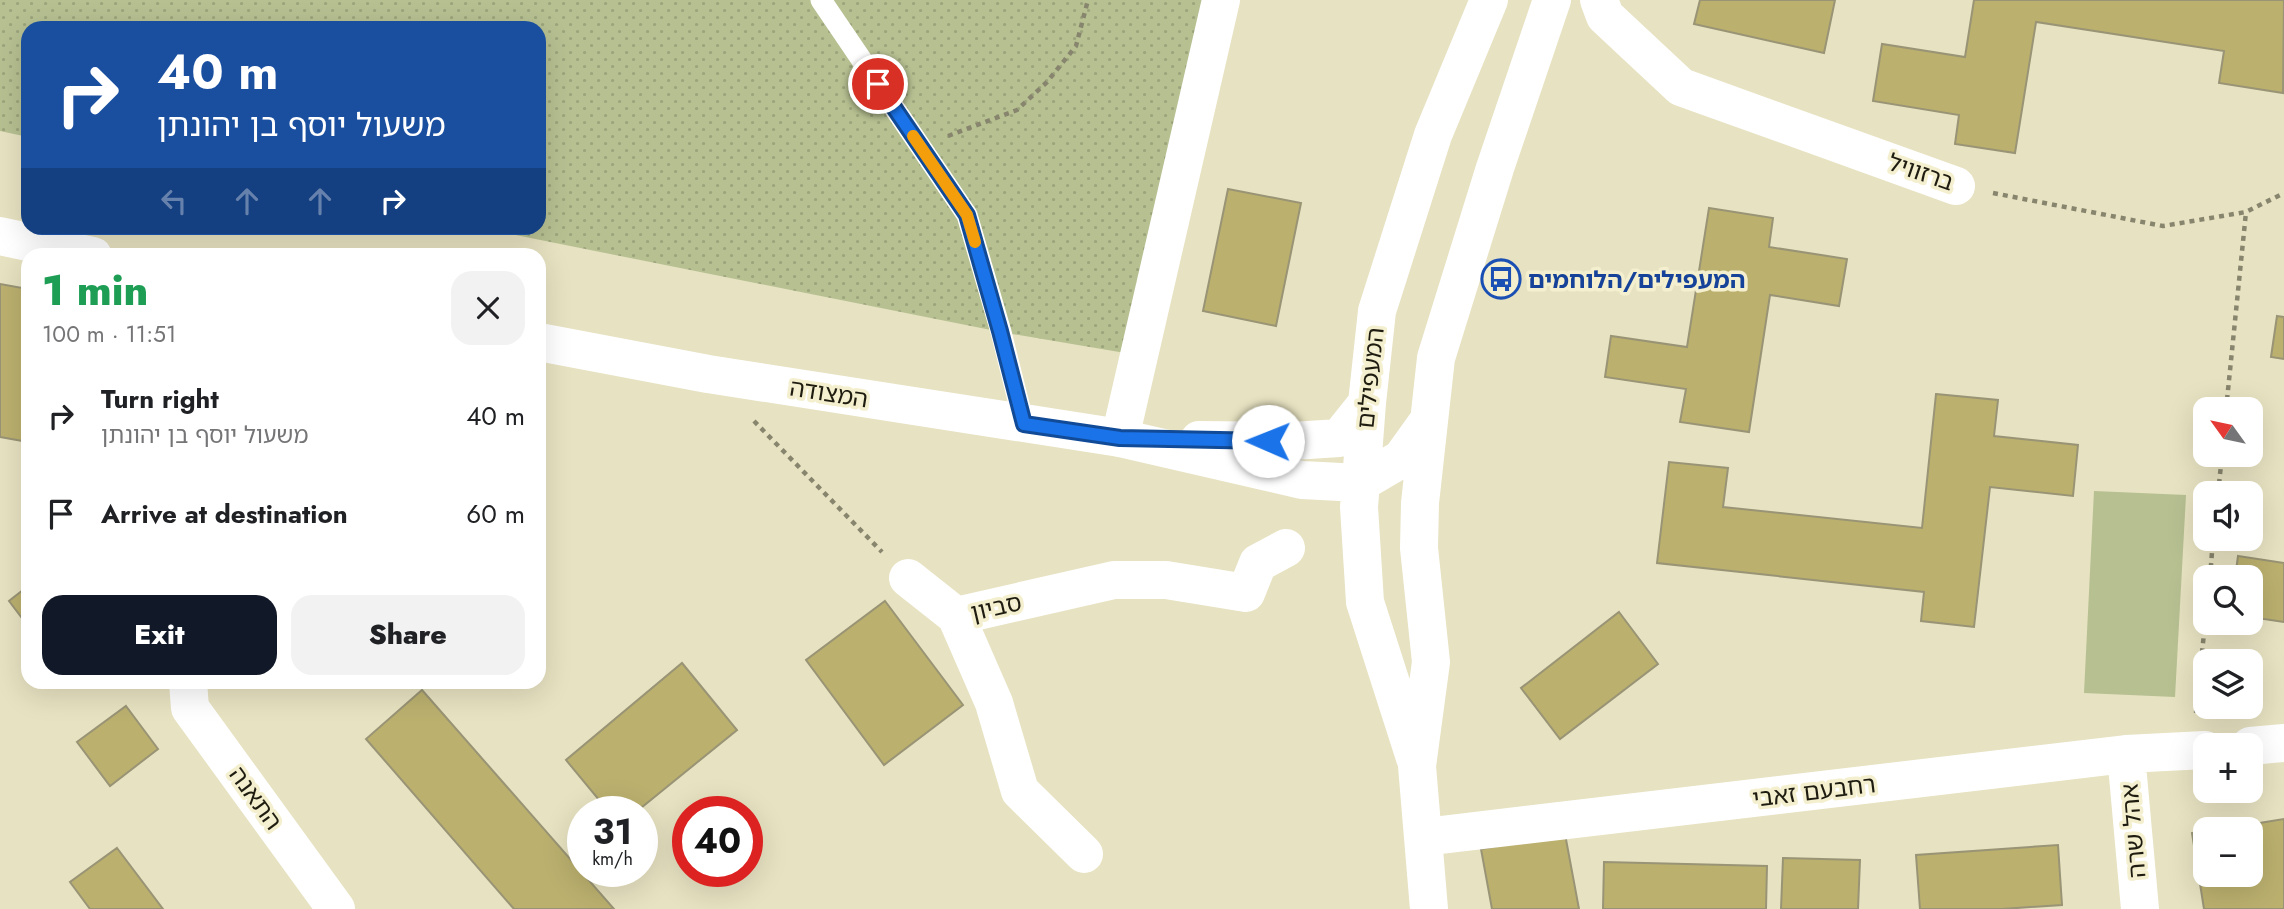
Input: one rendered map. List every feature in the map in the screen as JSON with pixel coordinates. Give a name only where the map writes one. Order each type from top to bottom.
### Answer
[{"type":"street","points":[[1120,438],[1221,0]]},
{"type":"street","name":"המעפילים","points":[[1429,909],[1417,766],[1365,603],[1360,483],[1377,311],[1433,135],[1489,0]]},
{"type":"street","name":"המעפילים","points":[[1417,766],[1431,662],[1419,548],[1420,503],[1436,358],[1494,168],[1552,0]]},
{"type":"street","name":"ברזוויל","points":[[1599,0],[1605,16],[1681,87],[1956,186]]},
{"type":"street","points":[[0,236],[56,248]]},
{"type":"street","name":"המצודה","points":[[546,343],[708,374],[1120,438],[1302,480],[1360,483]]},
{"type":"street","name":"המצודה","points":[[1120,438],[1293,441],[1339,438],[1367,403]]},
{"type":"street","points":[[1360,483],[1401,459],[1429,420]]},
{"type":"street","name":"סביון","points":[[1084,854],[1020,790],[994,703],[956,616],[1114,580],[1166,580],[1246,593],[1258,562],[1286,548]]},
{"type":"street","points":[[908,578],[956,616]]},
{"type":"street","name":"התאנה","points":[[189,689],[190,708],[335,909]]},
{"type":"street","points":[[2263,745],[2284,743]]},
{"type":"street","name":"רחבעם זאבי","points":[[1424,837],[2126,754],[2193,751]]},
{"type":"street","name":"אהל שרה","points":[[2126,754],[2140,909]]},
{"type":"lane","points":[[821,0],[967,215],[1024,424]]},
{"type":"path","points":[[920,147],[1017,110],[1047,82],[1076,46],[1088,0]]},
{"type":"path","name":"ברזוויל","points":[[1956,186],[2163,226],[2246,212],[2284,193]]},
{"type":"path","points":[[2227,397],[2246,212]]},
{"type":"path","points":[[708,374],[908,578]]},
{"type":"path","points":[[2200,733],[2204,635]]},
{"type":"green space","points":[[0,0],[1207,0],[1137,355],[1001,332],[515,235],[546,235],[546,21],[21,21],[21,136],[0,131]]},
{"type":"green space","points":[[2094,491],[2186,495],[2175,697],[2084,693]]},
{"type":"building","points":[[1700,0],[1835,0],[1824,53],[1694,24]]},
{"type":"building","points":[[1974,0],[2284,0],[2283,93],[2219,83],[2224,51],[2036,22],[2015,153],[1955,144],[1959,115],[1873,101],[1882,44],[1965,57]]},
{"type":"building","points":[[1228,189],[1301,203],[1276,326],[1203,311]]},
{"type":"building","points":[[1709,208],[1773,218],[1769,247],[1847,259],[1839,306],[1770,295],[1749,432],[1680,422],[1686,389],[1605,377],[1611,336],[1687,347]]},
{"type":"building","points":[[0,284],[21,288],[21,441],[0,437]]},
{"type":"building","points":[[2277,316],[2284,317],[2284,359],[2271,357]]},
{"type":"building","points":[[1936,394],[1998,400],[1994,436],[2078,445],[2073,496],[1990,487],[1974,627],[1921,621],[1924,592],[1657,563],[1669,462],[1728,468],[1723,507],[1922,528]]},
{"type":"building","points":[[2238,556],[2284,563],[2284,622],[2263,619],[2263,565],[2237,565]]},
{"type":"building","points":[[21,592],[21,617],[9,601]]},
{"type":"building","points":[[885,601],[963,705],[884,765],[806,660]]},
{"type":"building","points":[[1619,612],[1658,664],[1560,739],[1521,688]]},
{"type":"building","points":[[682,663],[737,730],[656,796],[596,796],[566,760]]},
{"type":"building","points":[[422,690],[567,855],[567,887],[595,887],[614,909],[514,909],[366,739]]},
{"type":"building","points":[[126,706],[158,749],[110,786],[77,742]]},
{"type":"building","points":[[2284,819],[2284,909],[2204,909],[2201,887],[2263,887],[2263,822]]},
{"type":"building","points":[[1565,834],[1579,909],[1492,909],[1481,849]]},
{"type":"building","points":[[2058,845],[2062,905],[2002,909],[1920,909],[1916,855]]},
{"type":"building","points":[[117,848],[163,909],[90,909],[70,882]]},
{"type":"building","points":[[1783,858],[1860,860],[1858,909],[1781,909]]},
{"type":"building","points":[[1604,862],[1767,866],[1766,909],[1603,909]]},
{"type":"slow traffic","points":[[913,136],[967,215],[975,242]]},
{"type":"place","name":"המעפילים/הלוחמים","points":[[1501,279]]},
{"type":"route","points":[[878,84],[967,215],[1024,424],[1120,438],[1268,441]]}]
